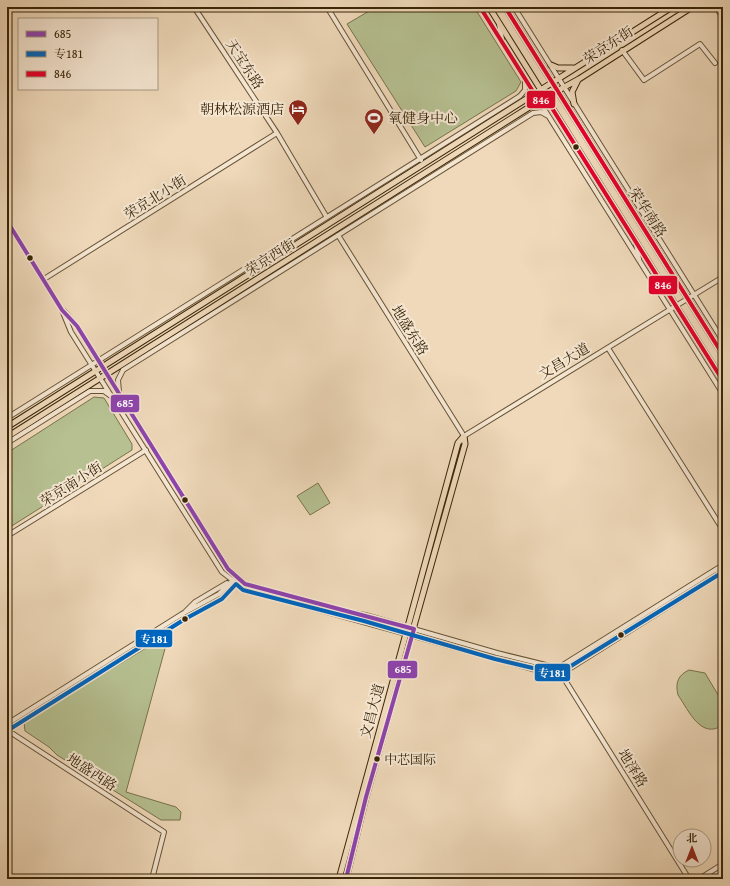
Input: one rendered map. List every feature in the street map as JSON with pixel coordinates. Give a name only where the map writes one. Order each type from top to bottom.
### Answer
[{"type":"main road","name":"荣华南路","points":[[489,7],[723,381]]},
{"type":"main road","name":"荣华南路","points":[[505,7],[723,355]]},
{"type":"main road","name":"荣京东街","points":[[541,90],[672,7]]},
{"type":"main road","name":"荣京东街","points":[[545,97],[579,78],[692,7]]},
{"type":"main road","points":[[551,65],[558,68],[574,68]]},
{"type":"main road","points":[[574,104],[572,92],[579,78]]},
{"type":"main road","name":"荣京西街","points":[[7,427],[425,165],[541,90]]},
{"type":"main road","name":"荣京西街","points":[[7,437],[545,97]]},
{"type":"main road","name":"文昌大道","points":[[339,879],[458,443],[464,436]]},
{"type":"main road","name":"文昌大道","points":[[346,879],[366,797],[465,444],[464,436]]},
{"type":"street","name":"天宝东路","points":[[194,7],[277,133],[326,216]]},
{"type":"street","points":[[327,7],[425,165]]},
{"type":"street","points":[[480,7],[723,394]]},
{"type":"street","points":[[514,7],[723,341]]},
{"type":"street","points":[[716,7],[723,18]]},
{"type":"street","points":[[499,24],[502,42]]},
{"type":"street","points":[[622,50],[644,80],[700,44],[714,62]]},
{"type":"street","points":[[7,418],[326,216],[520,96],[525,90],[525,79]]},
{"type":"street","points":[[118,393],[118,380],[123,370],[533,113],[541,112],[548,116]]},
{"type":"street","name":"荣京北小街","points":[[44,279],[277,133]]},
{"type":"street","points":[[598,143],[601,161]]},
{"type":"street","points":[[7,221],[62,310],[71,332],[222,572],[244,588],[547,673],[561,674],[723,572]]},
{"type":"street","name":"地盛东路","points":[[338,235],[464,436]]},
{"type":"street","points":[[636,243],[640,261]]},
{"type":"street","name":"文昌大道","points":[[464,436],[723,277]]},
{"type":"street","points":[[62,310],[77,326],[151,448],[228,569],[245,584],[407,627],[497,653],[558,668],[723,565]]},
{"type":"street","points":[[608,348],[723,530]]},
{"type":"street","points":[[7,443],[90,391],[104,391],[112,396]]},
{"type":"street","name":"荣京南小街","points":[[7,536],[146,450]]},
{"type":"street","points":[[715,570],[723,582]]},
{"type":"street","points":[[7,724],[184,613],[196,602],[233,580],[236,576]]},
{"type":"street","name":"地泽路","points":[[558,668],[690,879]]},
{"type":"street","name":"地盛西路","points":[[7,730],[164,832],[152,879]]},
{"type":"street","points":[[699,879],[723,864]]},
{"type":"green space","points":[[376,7],[474,7],[521,82],[516,91],[425,147],[347,24]]},
{"type":"green space","points":[[94,397],[104,398],[132,444],[132,450],[7,529],[7,453]]},
{"type":"green space","points":[[318,483],[330,503],[310,515],[297,496]]},
{"type":"green space","points":[[169,634],[126,792],[176,807],[181,812],[180,820],[161,820],[57,755],[49,747],[25,731],[24,722]]},
{"type":"green space","points":[[689,670],[705,673],[723,703],[723,725],[715,729],[708,729],[696,722],[678,695],[678,680],[682,674]]},
{"type":"transit line","name":"846","points":[[480,7],[539,101],[545,97],[723,381]]},
{"type":"transit line","name":"846","points":[[505,7],[723,355]]},
{"type":"transit line","name":"685","points":[[7,221],[62,310],[77,326],[228,569],[245,584],[414,629],[366,797],[346,879]]},
{"type":"transit line","name":"专181","points":[[10,729],[185,619],[222,599],[236,584],[243,590],[364,621],[495,659],[558,674],[723,572]]},
{"type":"place","name":"朝林松源酒店","points":[[298,126]]},
{"type":"place","name":"氧健身中心","points":[[374,135]]},
{"type":"place","name":"中芯国际","points":[[377,759]]}]
